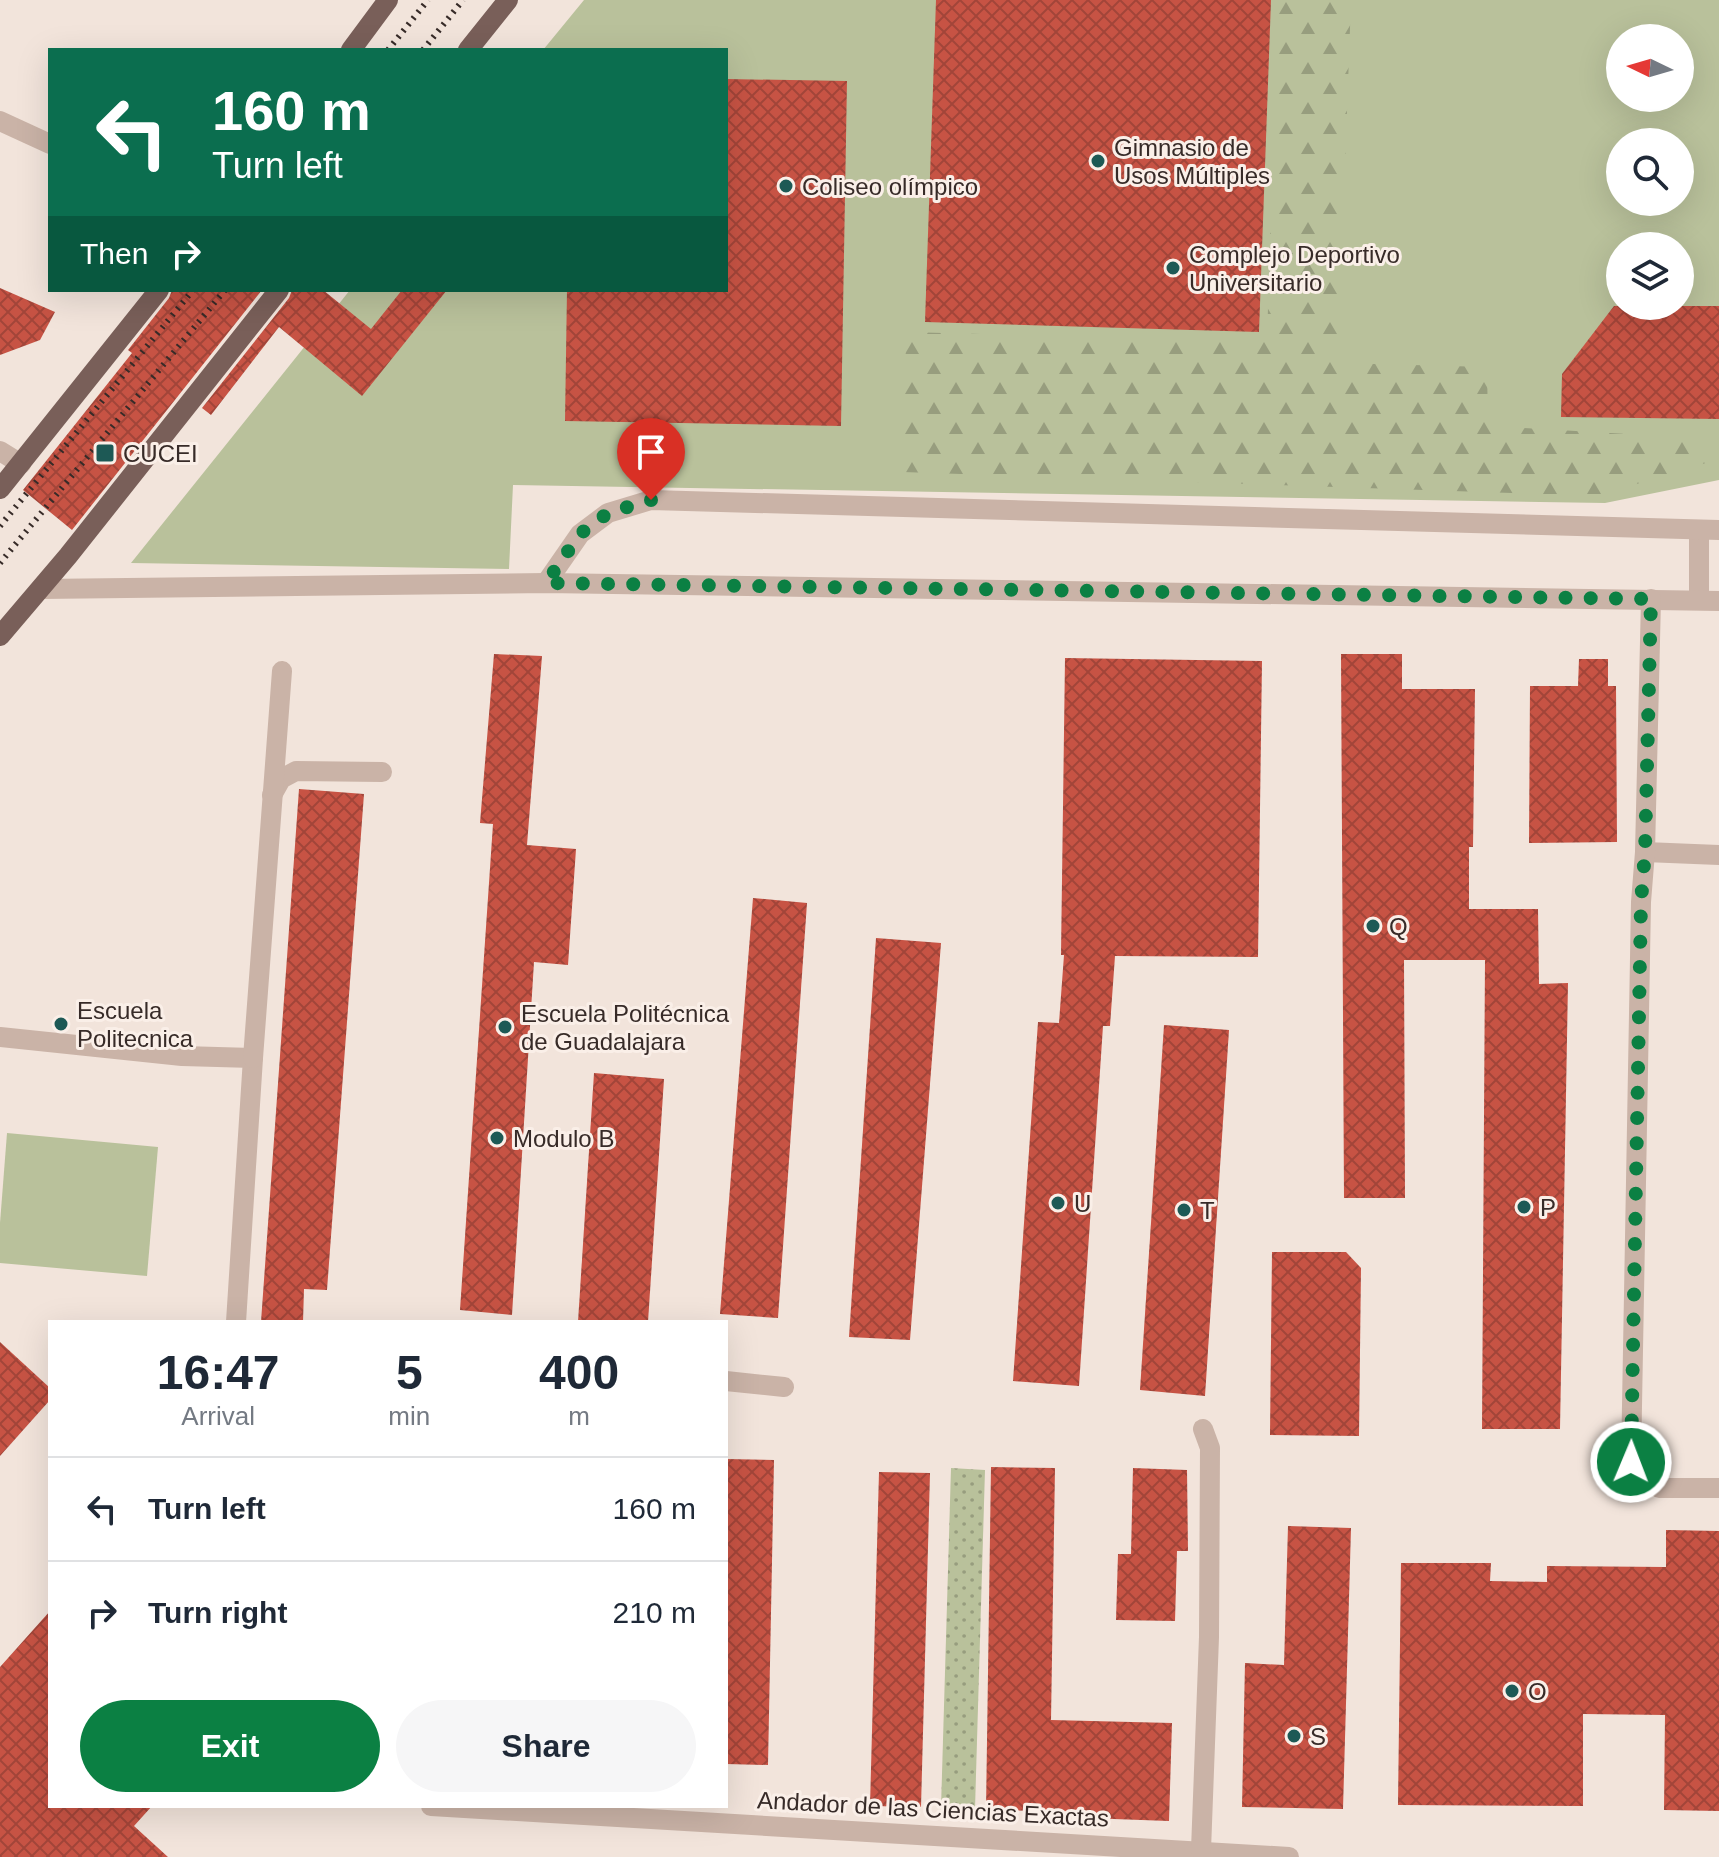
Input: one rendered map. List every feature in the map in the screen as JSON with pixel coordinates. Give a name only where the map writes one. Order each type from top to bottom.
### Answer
[{"type":"main road","points":[[352,48],[388,0]]},
{"type":"main road","points":[[470,48],[508,0]]},
{"type":"main road","points":[[0,489],[157,292]]},
{"type":"main road","points":[[0,636],[41,589],[277,292]]},
{"type":"street","points":[[0,121],[48,143]]},
{"type":"street","points":[[0,451],[21,464]]},
{"type":"street","points":[[41,589],[546,583],[1709,600],[1709,530],[651,500],[608,513],[580,534],[546,583]]},
{"type":"street","points":[[1651,599],[1641,917],[1631,1462],[1659,1488],[1719,1488]]},
{"type":"street","points":[[236,1320],[282,671]]},
{"type":"street","points":[[272,795],[281,779],[296,771],[382,772]]},
{"type":"street","points":[[1645,852],[1719,855]]},
{"type":"street","points":[[0,1037],[182,1056],[253,1058]]},
{"type":"street","points":[[728,1381],[784,1387]]},
{"type":"street","points":[[1201,1850],[1209,1637],[1210,1448],[1203,1429]]},
{"type":"street","name":"Andador de las Ciencias Exactas","points":[[463,1808],[1289,1857]]},
{"type":"green space","name":"Complejo Deportivo Universitario","points":[[584,0],[1719,0],[1719,480],[1605,503],[513,485],[509,569],[131,563],[348,292],[728,292],[728,48],[545,48]]},
{"type":"green space","points":[[1277,0],[1351,0],[1338,363],[1487,367],[1488,426],[1713,439],[1719,459],[1597,496],[903,472],[906,332],[1267,342]]},
{"type":"green space","points":[[7,1133],[158,1147],[147,1276],[0,1263]]},
{"type":"green space","points":[[951,1468],[985,1470],[975,1809],[941,1808]]},
{"type":"building","name":"Gimnasio de Usos Múltiples","points":[[936,0],[1271,0],[1259,332],[925,322]]},
{"type":"building","name":"Coliseo olímpico","points":[[728,79],[847,81],[841,426],[565,421],[567,292],[728,292]]},
{"type":"building","points":[[0,288],[55,312],[40,340],[0,355]]},
{"type":"building","points":[[171,292],[260,292],[72,530],[23,490],[132,353],[128,350]]},
{"type":"building","points":[[291,292],[325,292],[371,329],[400,292],[445,292],[362,396],[279,327],[211,415],[202,408]]},
{"type":"building","points":[[1694,306],[1719,306],[1719,419],[1561,417],[1562,374],[1606,316],[1606,320],[1694,320]]},
{"type":"building","name":"Modulo B","points":[[494,654],[542,656],[527,845],[576,849],[568,965],[534,962],[512,1315],[460,1310],[493,824],[480,823]]},
{"type":"building","points":[[1341,654],[1402,654],[1402,689],[1475,689],[1469,909],[1538,909],[1539,984],[1568,983],[1560,1429],[1482,1429],[1485,960],[1404,960],[1405,1198],[1344,1198]]},
{"type":"building","points":[[1065,658],[1262,661],[1258,957],[1115,956],[1110,1026],[1103,1026],[1079,1386],[1013,1381],[1038,1022],[1059,1023],[1064,955],[1061,955]]},
{"type":"building","points":[[1579,659],[1608,659],[1608,686],[1616,686],[1617,842],[1529,843],[1530,686],[1578,686]]},
{"type":"building","points":[[299,789],[364,794],[327,1290],[304,1289],[303,1320],[261,1320]]},
{"type":"building","points":[[753,898],[807,903],[778,1318],[720,1314]]},
{"type":"building","points":[[876,938],[941,943],[910,1340],[849,1337]]},
{"type":"building","name":"T","points":[[1164,1025],[1229,1030],[1205,1396],[1140,1390]]},
{"type":"building","points":[[594,1073],[664,1079],[648,1320],[578,1320]]},
{"type":"building","points":[[1272,1252],[1346,1252],[1361,1268],[1359,1436],[1270,1435]]},
{"type":"building","points":[[0,1342],[48,1386],[48,1402],[0,1456]]},
{"type":"building","points":[[728,1459],[774,1460],[768,1765],[728,1764]]},
{"type":"building","points":[[991,1467],[1055,1468],[1051,1720],[1172,1723],[1169,1821],[1086,1818],[1086,1812],[986,1810]]},
{"type":"building","points":[[1133,1468],[1187,1470],[1188,1551],[1177,1551],[1175,1621],[1116,1620],[1118,1554],[1131,1554]]},
{"type":"building","points":[[879,1472],[930,1473],[921,1807],[870,1806]]},
{"type":"building","name":"S","points":[[1288,1526],[1351,1528],[1343,1809],[1242,1807],[1245,1663],[1284,1665]]},
{"type":"building","name":"O","points":[[1666,1530],[1719,1531],[1719,1811],[1664,1810],[1665,1715],[1583,1714],[1583,1806],[1398,1805],[1401,1563],[1491,1563],[1490,1581],[1547,1582],[1547,1566],[1666,1567]]},
{"type":"building","points":[[48,1613],[48,1808],[150,1808],[134,1826],[168,1857],[0,1857],[0,1667]]},
{"type":"railway","points":[[390,48],[428,0]]},
{"type":"railway","points":[[425,48],[463,0]]},
{"type":"railway","points":[[0,526],[191,292]]},
{"type":"railway","points":[[0,563],[223,292]]},
{"type":"place","name":"Gimnasio de Usos Múltiples","points":[[1098,161]]},
{"type":"place","name":"Coliseo olímpico","points":[[786,186]]},
{"type":"place","name":"Complejo Deportivo Universitario","points":[[1173,268]]},
{"type":"place","name":"CUCEI","points":[[105,453]]},
{"type":"place","name":"Q","points":[[1373,926]]},
{"type":"place","name":"Escuela Politecnica","points":[[61,1024]]},
{"type":"place","name":"Escuela Politécnica de Guadalajara","points":[[505,1027]]},
{"type":"place","name":"Modulo B","points":[[497,1138]]},
{"type":"place","name":"U","points":[[1058,1203]]},
{"type":"place","name":"P","points":[[1524,1207]]},
{"type":"place","name":"T","points":[[1184,1210]]},
{"type":"place","name":"O","points":[[1512,1691]]},
{"type":"place","name":"S","points":[[1294,1736]]},
{"type":"route","points":[[651,500],[608,513],[580,534],[546,583],[1651,599],[1641,902],[1631,1462]]}]
